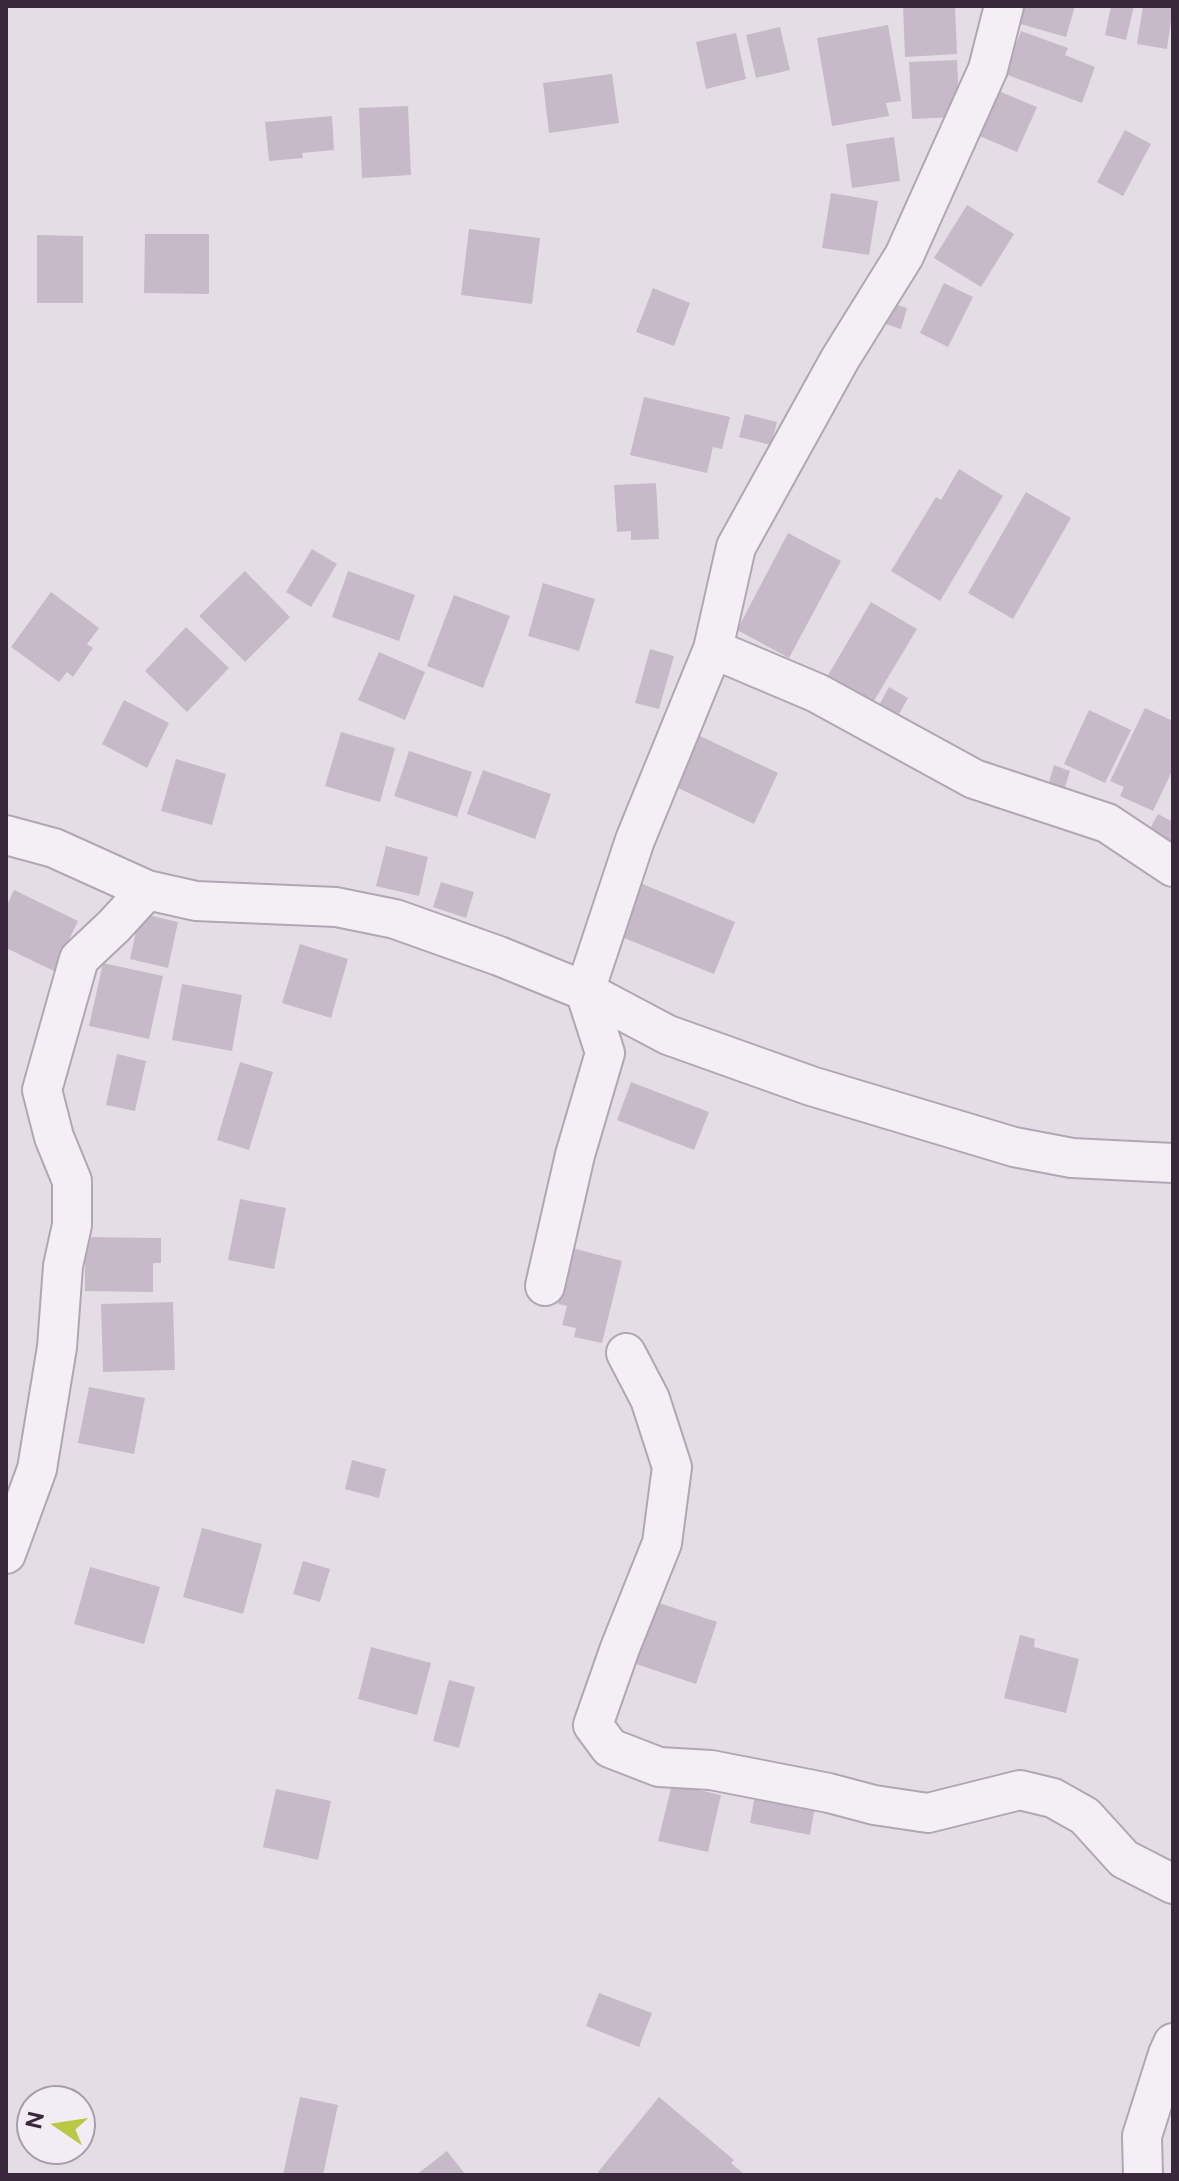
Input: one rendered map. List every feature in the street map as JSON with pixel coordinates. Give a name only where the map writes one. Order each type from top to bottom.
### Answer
[{"type":"street","points":[[545,1286],[575,1155],[605,1053],[585,991],[635,840],[713,649],[736,547],[840,359],[904,256],[988,69],[1004,6]]},
{"type":"street","points":[[713,649],[817,693],[974,779],[1107,823],[1173,867]]},
{"type":"street","points":[[6,835],[54,848],[147,890],[196,901],[336,907],[395,919],[585,991],[668,1035],[811,1086],[999,1142],[1072,1158],[1173,1163]]},
{"type":"street","points":[[6,1554],[37,1469],[57,1347],[63,1266],[72,1225],[72,1181],[54,1137],[42,1090],[79,959],[147,890]]},
{"type":"street","points":[[626,1353],[650,1399],[672,1467],[662,1543],[593,1725],[610,1748],[659,1767],[711,1770],[874,1805],[928,1813],[1020,1790],[1053,1798],[1085,1816],[1124,1859],[1173,1884]]},
{"type":"street","points":[[1143,2175],[1142,2136],[1173,2043]]},
{"type":"building","points":[[903,6],[955,6],[957,54],[905,57]]},
{"type":"building","points":[[1014,6],[1075,6],[1066,37],[1010,21]]},
{"type":"building","points":[[1111,6],[1134,6],[1126,40],[1105,35]]},
{"type":"building","points":[[1143,6],[1173,6],[1167,49],[1137,44]]},
{"type":"building","points":[[888,25],[901,101],[886,103],[889,116],[832,126],[817,38]]},
{"type":"building","points":[[780,27],[790,70],[756,78],[746,35]]},
{"type":"building","points":[[1021,31],[1068,48],[1065,55],[1095,67],[1082,103],[1005,74]]},
{"type":"building","points":[[736,33],[746,79],[706,89],[696,42]]},
{"type":"building","points":[[957,60],[960,117],[912,119],[909,62]]},
{"type":"building","points":[[612,74],[619,123],[549,133],[543,83]]},
{"type":"building","points":[[996,90],[1037,107],[1017,152],[977,135]]},
{"type":"building","points":[[408,106],[411,175],[362,178],[359,108]]},
{"type":"building","points":[[332,116],[334,150],[302,153],[303,158],[269,161],[265,122]]},
{"type":"building","points":[[1125,130],[1151,144],[1123,196],[1097,182]]},
{"type":"building","points":[[894,137],[900,181],[852,188],[846,144]]},
{"type":"building","points":[[831,193],[878,201],[869,255],[822,248]]},
{"type":"building","points":[[967,205],[1014,234],[981,287],[934,258]]},
{"type":"building","points":[[469,229],[540,238],[532,304],[461,295]]},
{"type":"building","points":[[145,234],[209,234],[209,294],[144,293]]},
{"type":"building","points":[[37,235],[83,236],[83,303],[37,303]]},
{"type":"building","points":[[944,283],[973,297],[948,347],[920,333]]},
{"type":"building","points":[[653,288],[690,303],[674,346],[636,332]]},
{"type":"building","points":[[891,303],[907,308],[901,329],[885,324]]},
{"type":"building","points":[[644,397],[730,417],[722,449],[713,447],[707,473],[630,455]]},
{"type":"building","points":[[745,414],[777,422],[771,445],[739,437]]},
{"type":"building","points":[[959,469],[1003,496],[940,601],[891,571],[936,497],[941,500]]},
{"type":"building","points":[[656,483],[659,539],[631,540],[631,531],[617,532],[614,485]]},
{"type":"building","points":[[1026,492],[1071,518],[1013,619],[968,593]]},
{"type":"building","points":[[788,533],[841,561],[789,658],[737,630]]},
{"type":"building","points":[[312,549],[337,564],[311,607],[286,592]]},
{"type":"building","points":[[245,571],[290,617],[245,662],[199,616]]},
{"type":"building","points":[[348,571],[415,595],[399,641],[332,617]]},
{"type":"building","points":[[543,583],[595,599],[579,651],[528,636]]},
{"type":"building","points":[[51,592],[99,628],[87,644],[93,648],[73,677],[67,672],[59,682],[11,647]]},
{"type":"building","points":[[454,595],[510,616],[483,688],[427,666]]},
{"type":"building","points":[[871,602],[917,629],[872,704],[827,677]]},
{"type":"building","points":[[186,627],[229,668],[187,712],[145,671]]},
{"type":"building","points":[[650,649],[674,656],[659,709],[635,703]]},
{"type":"building","points":[[379,652],[425,672],[405,720],[358,700]]},
{"type":"building","points":[[889,687],[908,698],[897,718],[878,707]]},
{"type":"building","points":[[124,700],[169,723],[147,768],[102,744]]},
{"type":"building","points":[[1145,708],[1173,721],[1173,769],[1153,811],[1120,796],[1124,787],[1110,781]]},
{"type":"building","points":[[1089,710],[1131,730],[1105,783],[1064,764]]},
{"type":"building","points":[[341,732],[395,748],[380,802],[325,786]]},
{"type":"building","points":[[698,735],[778,773],[754,824],[674,786]]},
{"type":"building","points":[[409,751],[472,772],[457,817],[394,796]]},
{"type":"building","points":[[176,759],[226,774],[212,825],[161,811]]},
{"type":"building","points":[[1054,765],[1070,771],[1062,797],[1046,792]]},
{"type":"building","points":[[483,770],[551,794],[535,839],[467,814]]},
{"type":"building","points":[[1158,814],[1173,822],[1170,849],[1146,836]]},
{"type":"building","points":[[386,846],[428,857],[419,896],[376,886]]},
{"type":"building","points":[[635,881],[735,922],[714,974],[614,934]]},
{"type":"building","points":[[441,882],[474,892],[466,918],[433,907]]},
{"type":"building","points":[[14,890],[78,921],[54,971],[6,948],[6,907]]},
{"type":"building","points":[[140,913],[178,922],[168,968],[130,959]]},
{"type":"building","points":[[300,944],[348,959],[331,1018],[282,1003]]},
{"type":"building","points":[[103,963],[163,976],[149,1039],[89,1026]]},
{"type":"building","points":[[182,984],[242,995],[232,1051],[172,1040]]},
{"type":"building","points":[[117,1054],[146,1061],[135,1111],[106,1105]]},
{"type":"building","points":[[240,1062],[273,1072],[249,1150],[217,1140]]},
{"type":"building","points":[[631,1082],[709,1112],[694,1150],[617,1120]]},
{"type":"building","points":[[240,1199],[286,1208],[274,1269],[228,1260]]},
{"type":"building","points":[[85,1237],[161,1238],[161,1263],[153,1263],[153,1292],[85,1291]]},
{"type":"building","points":[[572,1248],[622,1261],[602,1343],[574,1337],[576,1328],[562,1325],[567,1306],[558,1304]]},
{"type":"building","points":[[173,1302],[175,1370],[103,1372],[101,1304]]},
{"type":"building","points":[[89,1387],[145,1398],[134,1454],[78,1443]]},
{"type":"building","points":[[352,1460],[386,1469],[379,1498],[345,1489]]},
{"type":"building","points":[[202,1528],[262,1544],[243,1614],[183,1597]]},
{"type":"building","points":[[303,1561],[330,1569],[320,1602],[293,1594]]},
{"type":"building","points":[[90,1567],[160,1587],[144,1644],[74,1624]]},
{"type":"building","points":[[656,1602],[717,1622],[696,1684],[636,1664]]},
{"type":"building","points":[[1020,1635],[1035,1639],[1034,1647],[1079,1659],[1066,1713],[1004,1698]]},
{"type":"building","points":[[371,1647],[431,1663],[417,1715],[358,1699]]},
{"type":"building","points":[[449,1680],[475,1687],[459,1748],[433,1741]]},
{"type":"building","points":[[672,1784],[721,1795],[708,1852],[658,1841]]},
{"type":"building","points":[[276,1789],[331,1801],[318,1860],[263,1847]]},
{"type":"building","points":[[755,1795],[815,1806],[810,1835],[750,1823]]},
{"type":"building","points":[[599,1993],[652,2013],[639,2047],[586,2026]]},
{"type":"building","points":[[300,2097],[338,2105],[323,2175],[283,2175]]},
{"type":"building","points":[[659,2097],[734,2160],[731,2163],[745,2175],[601,2175],[598,2172]]},
{"type":"building","points":[[447,2151],[466,2175],[416,2175]]}]
